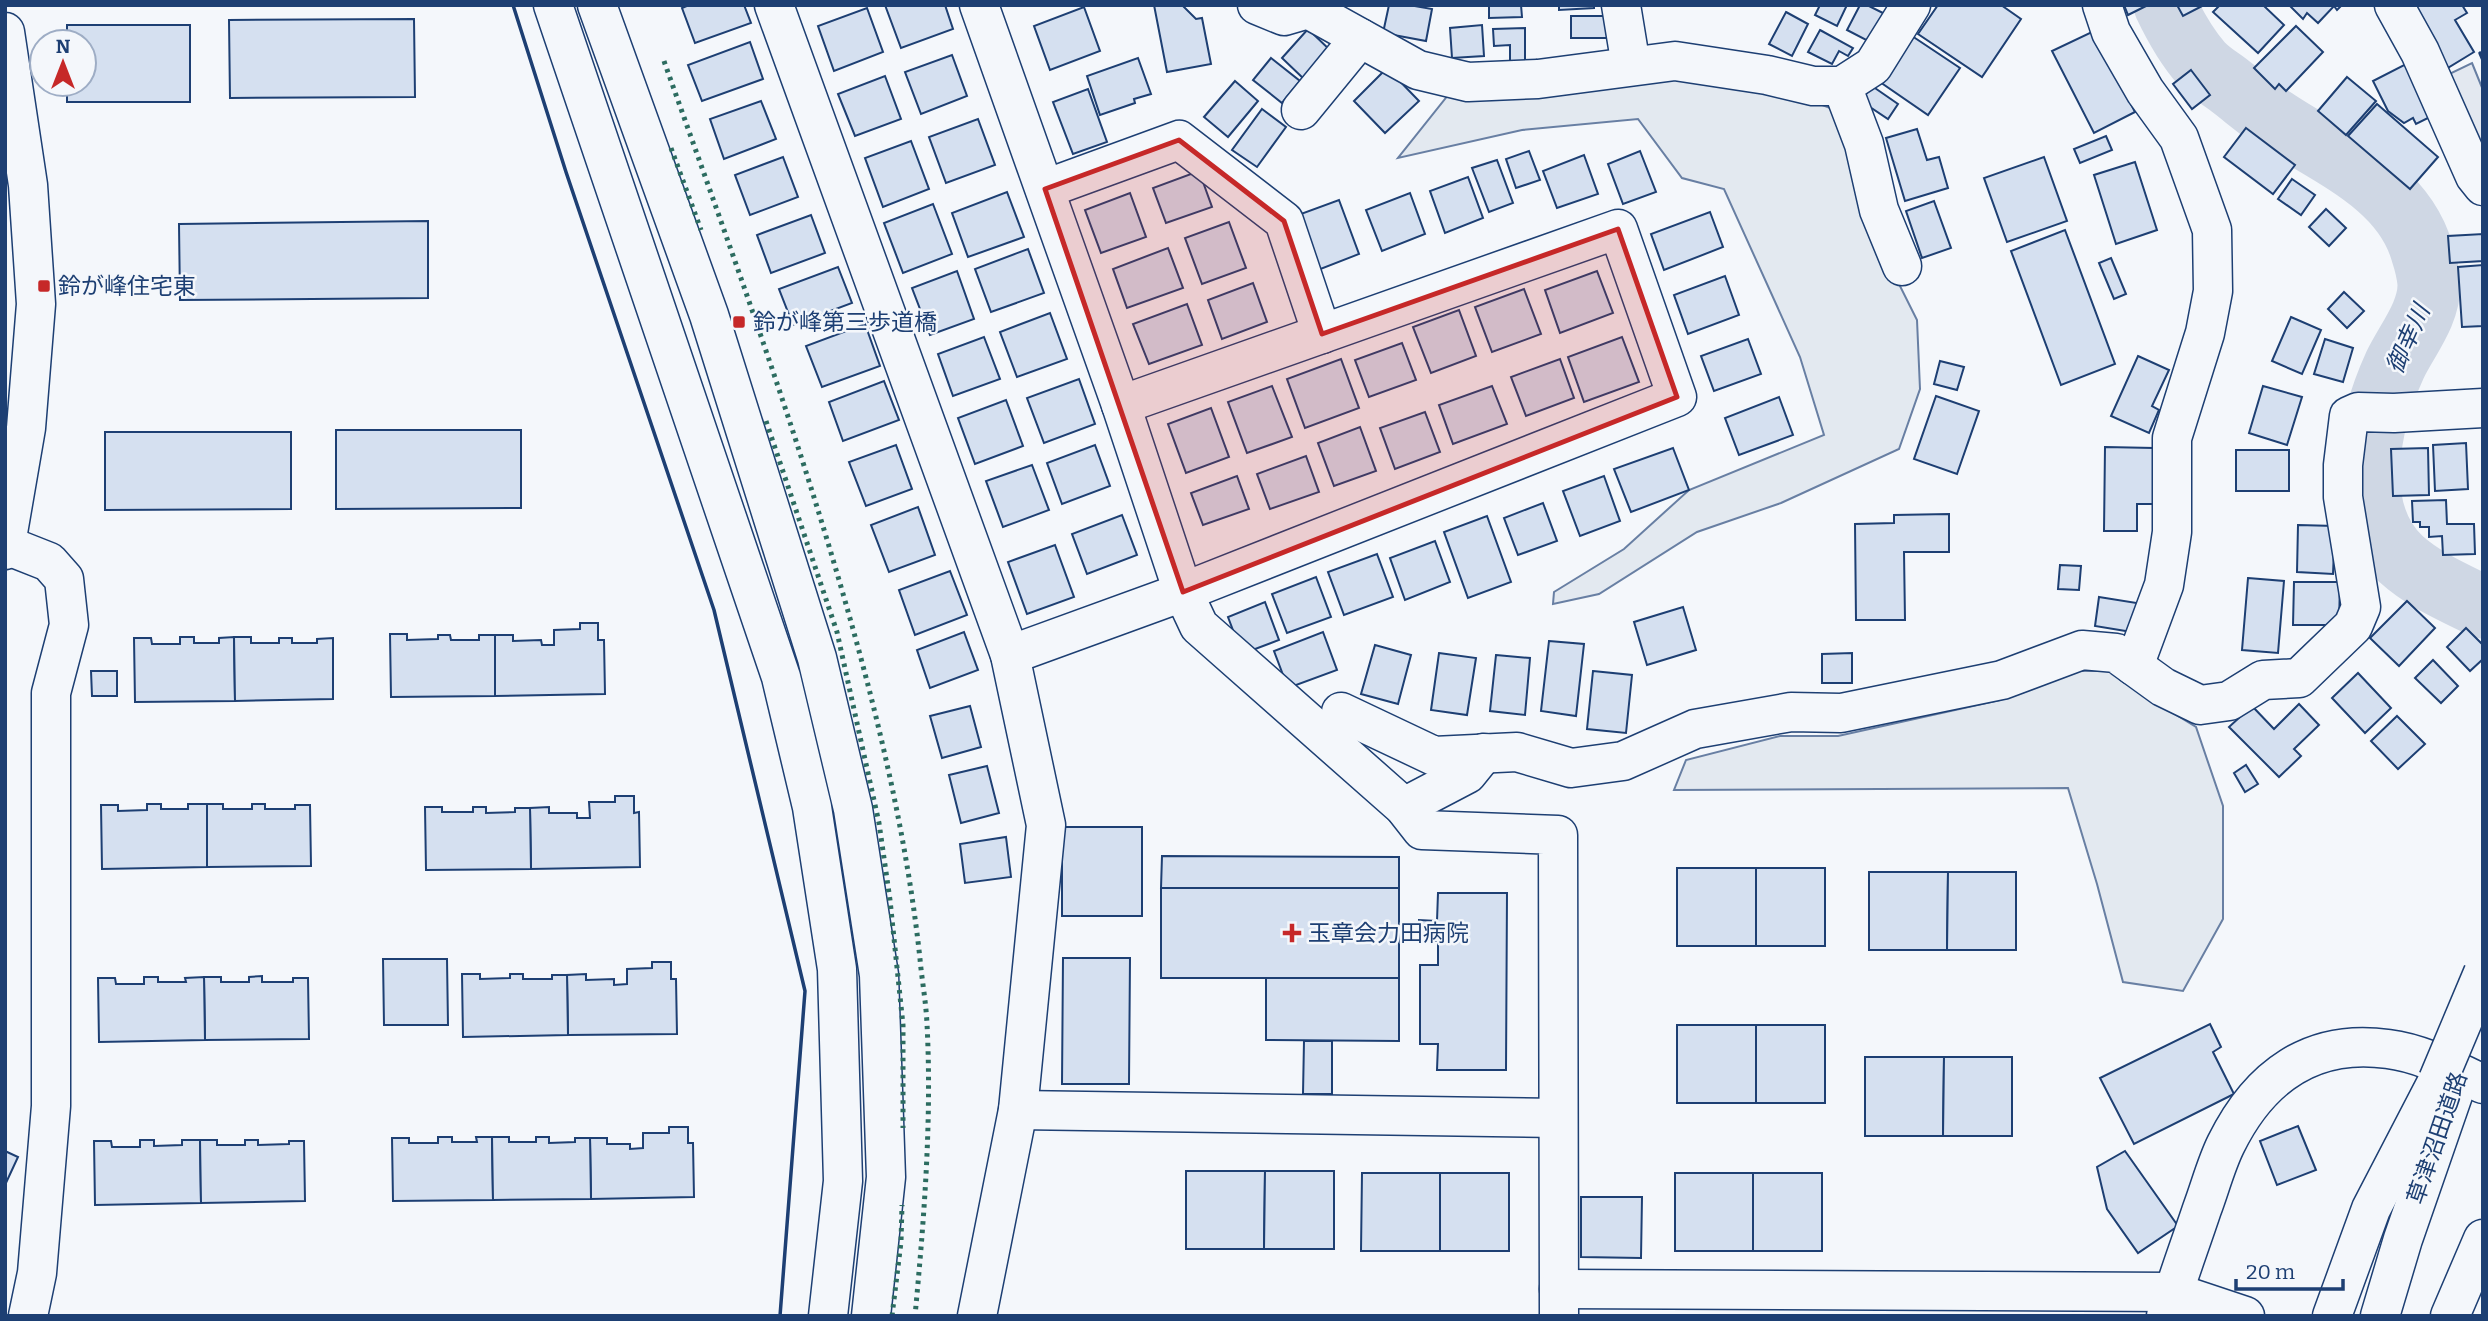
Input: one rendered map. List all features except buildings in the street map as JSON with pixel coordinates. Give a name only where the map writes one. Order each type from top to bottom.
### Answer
[{"type":"street","points":[[774,5],[1010,656],[1046,825],[1018,1110],[976,1316]]},
{"type":"street","points":[[979,5],[1121,405],[1183,592],[1199,626],[1405,807],[1422,830],[1558,835],[1559,1302],[2169,1304],[2245,1316]]},
{"type":"street","points":[[1257,5],[1284,16],[1308,9],[1328,11],[1360,38],[1418,70],[1468,82],[1538,79],[1675,61],[1767,75],[1813,86],[1842,86],[1873,66],[1911,5]]},
{"type":"street","points":[[1620,5],[1631,66]]},
{"type":"street","points":[[2102,5],[2111,32],[2138,79],[2179,138],[2212,230],[2213,291],[2205,333],[2172,438],[2172,532],[2164,585],[2134,666]]},
{"type":"street","points":[[2393,5],[2420,52],[2475,176],[2483,186]]},
{"type":"street","points":[[828,1316],[843,1181],[837,969],[812,807],[781,677],[555,13],[599,6],[717,341],[817,658],[853,809],[878,975],[886,1177],[872,1316]]},
{"type":"street","points":[[5,32],[28,186],[36,304],[26,428],[6,547],[49,562],[64,579],[69,625],[51,693],[51,1106],[37,1273],[29,1316]]},
{"type":"street","points":[[1301,110],[1360,38]]},
{"type":"street","points":[[1842,86],[1864,144],[1879,210],[1902,265]]},
{"type":"street","points":[[1045,189],[1179,140],[1284,221],[1322,334]]},
{"type":"street","points":[[1010,656],[1183,592],[1677,397],[1618,229],[1121,405]]},
{"type":"street","points":[[1341,712],[1434,756],[1517,752],[1572,768],[1623,761],[1695,729],[1791,712],[1841,713],[2002,680],[2082,650],[2116,653],[2163,687],[2200,705],[2229,701],[2263,680],[2299,678],[2353,626],[2361,607],[2343,497],[2343,465],[2349,416],[2376,412],[2483,408]]},
{"type":"street","points":[[1405,807],[1468,774],[1484,753]]},
{"type":"street","points":[[2332,1316],[2371,1209],[2459,1083],[2483,973]]},
{"type":"street","name":"草津沼田道路","points":[[2372,1316],[2403,1239],[2459,1083],[2483,996]]},
{"type":"street","points":[[2169,1304],[2225,1145],[2251,1101],[2279,1073],[2320,1052],[2356,1046],[2390,1049],[2439,1064],[2459,1083]]},
{"type":"street","points":[[1018,1110],[1558,1118]]},
{"type":"street","name":"草津沼田道路","points":[[2380,1316],[2403,1239]]},
{"type":"street","points":[[2450,1316],[2483,1239]]},
{"type":"highlighted area","points":[[1179,140],[1284,221],[1322,334],[1618,229],[1677,397],[1183,592],[1045,189]]},
{"type":"shaded area","points":[[2472,63],[2483,90],[2483,162],[2441,78]]},
{"type":"shaded area","points":[[1672,71],[1791,93],[1838,111],[1876,238],[1917,320],[1920,389],[1899,449],[1781,503],[1697,532],[1599,594],[1553,604],[1554,592],[1624,549],[1689,490],[1824,435],[1800,357],[1724,189],[1682,178],[1638,119],[1522,130],[1398,158],[1449,94]]},
{"type":"shaded area","points":[[2078,671],[2120,671],[2150,699],[2196,727],[2223,806],[2223,919],[2183,991],[2123,982],[2068,788],[1674,790],[1686,760],[1780,736],[1838,736],[2000,700]]},
{"type":"waterway","name":"御幸川","points":[[2165,5],[2186,43],[2204,66],[2265,113],[2362,174],[2399,208],[2412,229],[2426,267],[2428,294],[2422,316],[2395,365],[2378,412],[2369,465],[2369,491],[2374,516],[2385,539],[2401,559],[2430,580],[2483,607]]},
{"type":"hedge","points":[[664,61],[799,449],[868,685],[899,821],[916,924],[926,1008],[928,1060],[926,1170],[915,1316]]},
{"type":"hedge","points":[[671,148],[701,230]]},
{"type":"hedge","points":[[766,421],[837,632],[879,823],[903,1025],[903,1128]]},
{"type":"hedge","points":[[892,1316],[901,1242],[902,1205]]},
{"type":"wall","points":[[513,5],[566,172],[714,610],[805,991],[780,1316]]},
{"type":"wall","points":[[2480,53],[2483,60]]},
{"type":"place","name":"鈴が峰住宅東","points":[[44,286]]},
{"type":"place","name":"鈴が峰第三歩道橋","points":[[739,322]]},
{"type":"place","name":"玉章会力田病院","points":[[1292,933]]}]
